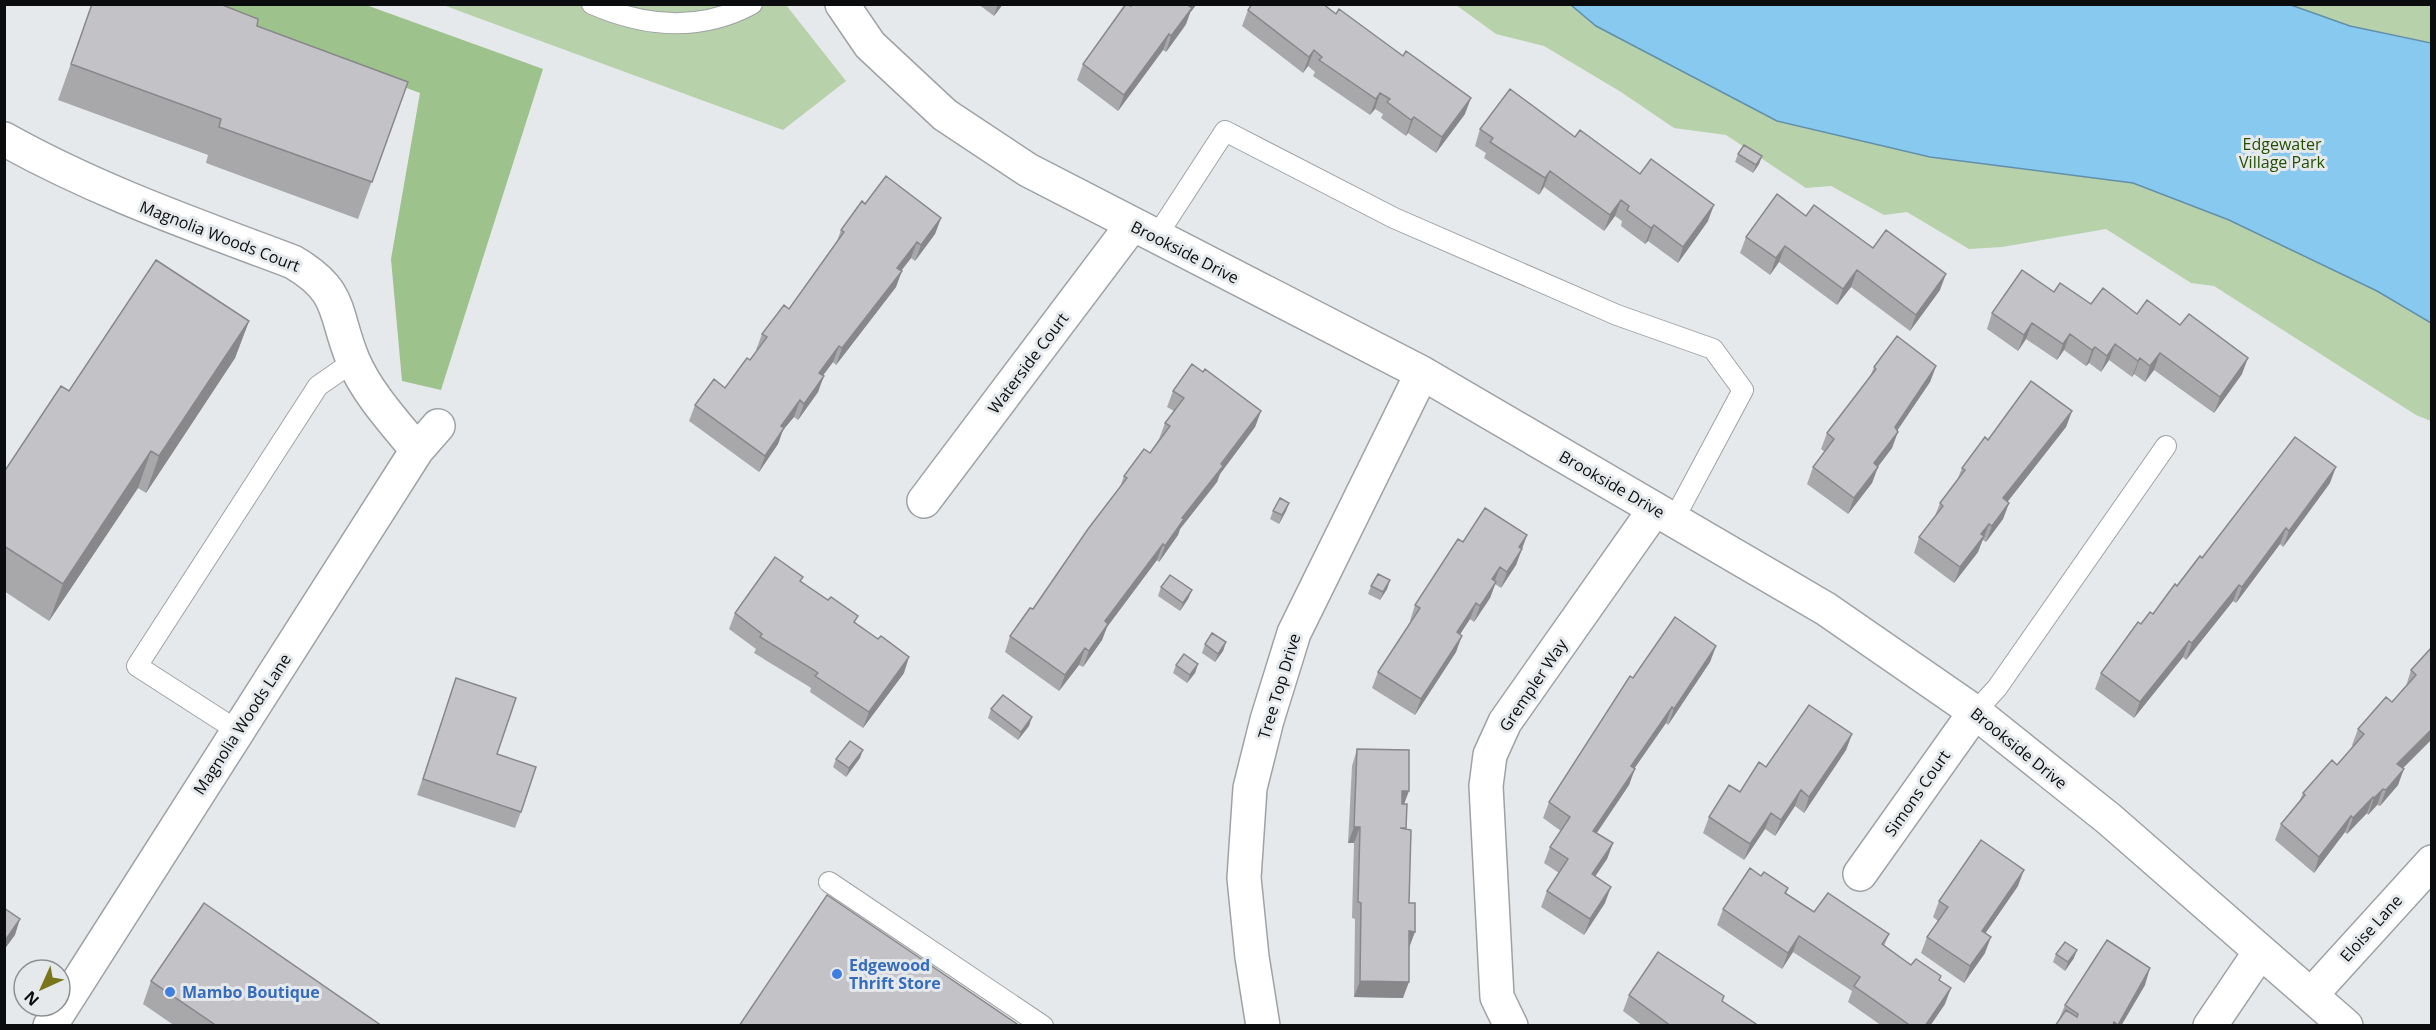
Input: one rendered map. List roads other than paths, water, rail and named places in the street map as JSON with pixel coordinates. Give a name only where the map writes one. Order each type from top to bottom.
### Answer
[{"type":"street","name":"Brookside Drive","points":[[842,4],[870,45],[945,115],[1028,170],[1422,373],[1826,609],[1975,712],[2109,819],[2346,1026]]},
{"type":"street","name":"Magnolia Woods Court","points":[[4,139],[92,184],[293,262],[314,274],[333,297],[354,361],[377,398],[428,438]]},
{"type":"street","name":"Waterside Court","points":[[924,501],[1144,231]]},
{"type":"street","name":"Tree Top Drive","points":[[1263,1026],[1252,957],[1244,878],[1253,776],[1267,720],[1294,633],[1422,373]]},
{"type":"street","name":"Magnolia Woods Lane","points":[[51,1026],[238,731],[428,438]]},
{"type":"street","name":"Grempler Way","points":[[1511,1026],[1497,997],[1486,786],[1490,755],[1505,722],[1664,514]]},
{"type":"street","name":"Simons Court","points":[[1860,874],[1975,712]]},
{"type":"street","name":"Eloise Lane","points":[[2311,995],[2432,862]]},
{"type":"street","points":[[2210,1026],[2260,952]]},
{"type":"lane","points":[[592,4],[620,16],[661,24],[714,21],[752,4]]},
{"type":"lane","points":[[1144,231],[1225,131],[1395,218],[1617,315],[1713,349],[1743,390],[1664,514]]},
{"type":"lane","points":[[238,731],[137,666],[318,386],[354,361]]},
{"type":"lane","points":[[1975,712],[1997,688],[2166,446]]},
{"type":"lane","points":[[829,882],[1043,1026]]},
{"type":"water","name":"Edgewater Village Park","points":[[2288,4],[2350,26],[2431,43],[2431,323],[2377,291],[2229,220],[2133,183],[1930,157],[1777,121],[1596,26],[1571,5]]},
{"type":"place","name":"Edgewood Thrift Store","points":[[837,974]]},
{"type":"place","name":"Mambo Boutique","points":[[170,992]]}]
